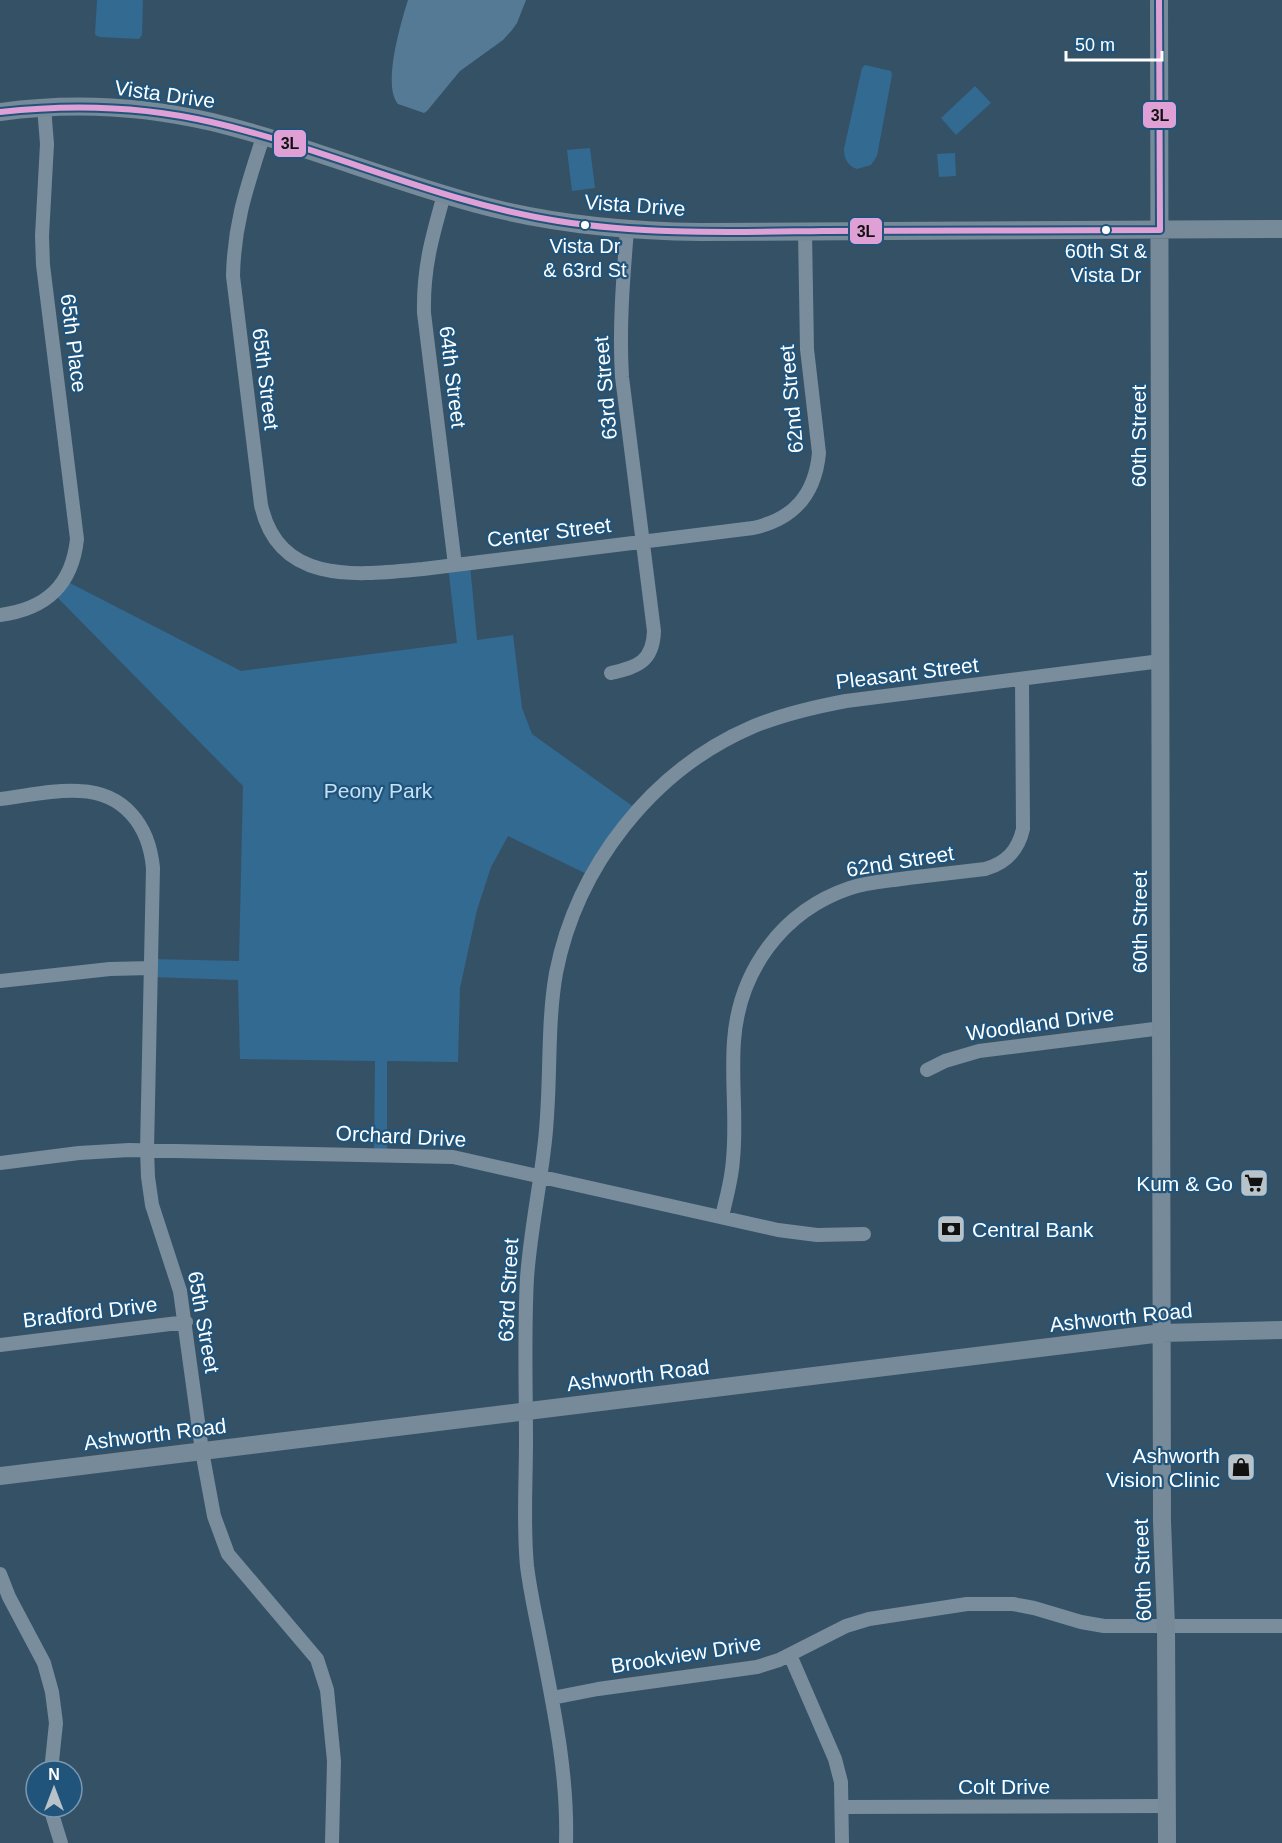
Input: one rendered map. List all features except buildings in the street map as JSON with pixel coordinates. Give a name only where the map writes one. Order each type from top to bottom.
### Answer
[{"type":"main road","name":"60th Street","points":[[1159,0],[1162,1521],[1166,1626],[1167,1843]]},
{"type":"main road","name":"Vista Drive","points":[[0,112],[44,107],[103,107],[162,113],[212,122],[444,195],[534,217],[627,230],[805,232],[1282,229]]},
{"type":"main road","name":"Ashworth Road","points":[[0,1476],[1162,1333],[1282,1330]]},
{"type":"street","name":"65th Place","points":[[0,615],[26,610],[53,593],[64,580],[75,555],[77,539],[43,265],[42,236],[47,144],[44,107]]},
{"type":"street","name":"65th Street","points":[[263,137],[238,220],[233,276],[264,520],[279,546],[305,565],[321,570],[351,572]]},
{"type":"street","name":"64th Street","points":[[444,195],[426,261],[423,286],[424,313],[455,565]]},
{"type":"street","name":"63rd Street","points":[[611,673],[635,667],[644,661],[651,652],[654,642],[622,377],[620,342],[627,230]]},
{"type":"street","name":"62nd Street","points":[[753,528],[768,525],[783,518],[795,508],[809,490],[817,469],[818,444],[807,349],[805,232]]},
{"type":"street","name":"Center Street","points":[[351,572],[391,572],[455,565],[753,528]]},
{"type":"street","name":"Pleasant Street","points":[[674,775],[720,743],[749,728],[780,716],[814,707],[1161,662]]},
{"type":"street","name":"62nd Street","points":[[722,1217],[734,1158],[736,1020],[741,997],[750,974],[762,954],[794,918],[829,896],[874,882],[985,869],[996,866],[1011,855],[1020,840],[1023,829],[1022,679]]},
{"type":"street","name":"63rd Street","points":[[566,1843],[565,1779],[527,1566],[527,1275],[549,1108],[552,1005],[556,973],[567,932],[587,884],[609,846],[646,801],[674,775]]},
{"type":"street","name":"65th Street","points":[[0,799],[68,791],[91,792],[119,803],[140,824],[148,838],[153,868],[147,1150],[152,1205],[180,1291],[202,1451],[214,1516],[228,1554],[317,1659],[327,1690],[334,1761],[332,1843]]},
{"type":"street","points":[[0,981],[110,969],[151,969]]},
{"type":"street","name":"Woodland Drive","points":[[927,1071],[945,1060],[979,1051],[1162,1028]]},
{"type":"street","name":"Orchard Drive","points":[[0,1163],[110,1150],[453,1157],[800,1234],[864,1234]]},
{"type":"street","name":"Bradford Drive","points":[[0,1345],[186,1322]]},
{"type":"street","points":[[0,1574],[9,1597],[44,1663],[52,1692],[56,1723],[52,1759]]},
{"type":"street","name":"Brookview Drive","points":[[552,1698],[598,1689],[745,1669],[790,1655],[846,1626],[869,1619],[967,1604],[1013,1604],[1104,1626],[1282,1626]]},
{"type":"street","points":[[790,1655],[835,1758],[841,1782],[842,1843]]},
{"type":"street","name":"Colt Drive","points":[[842,1808],[1167,1806]]},
{"type":"street","points":[[54,1819],[61,1843]]},
{"type":"green space","points":[[97,0],[143,0],[142,35],[139,39],[95,35]]},
{"type":"green space","points":[[865,65],[891,71],[892,75],[877,156],[871,165],[857,169],[847,162],[844,149],[862,68]]},
{"type":"green space","points":[[975,86],[991,103],[956,135],[941,118]]},
{"type":"green space","points":[[590,148],[595,188],[572,191],[567,150]]},
{"type":"green space","points":[[955,153],[956,176],[939,177],[937,154]]},
{"type":"green space","name":"Peony Park","points":[[470,564],[477,640],[513,635],[522,708],[532,734],[638,810],[591,876],[508,836],[491,867],[477,910],[460,988],[458,1062],[387,1061],[387,1154],[374,1154],[375,1061],[240,1059],[238,980],[151,977],[151,959],[239,961],[243,786],[53,593],[64,580],[241,671],[457,643],[448,566]]},
{"type":"shaded area","points":[[408,0],[526,0],[517,23],[503,40],[460,71],[424,113],[398,104],[392,83],[394,54]]},
{"type":"transit line","name":"3L","points":[[1159,0],[1160,230]]},
{"type":"transit line","name":"3L","points":[[0,112],[80,107],[133,110],[185,117],[255,133],[427,188],[513,212],[558,221],[624,229],[723,232],[1160,230]]},
{"type":"place","name":"Vista Dr & 63rd St","points":[[585,225]]},
{"type":"place","name":"60th St & Vista Dr","points":[[1106,230]]},
{"type":"place","name":"Kum & Go","points":[[1254,1183]]},
{"type":"place","name":"Central Bank","points":[[951,1229]]},
{"type":"place","name":"Ashworth Vision Clinic","points":[[1241,1467]]}]
